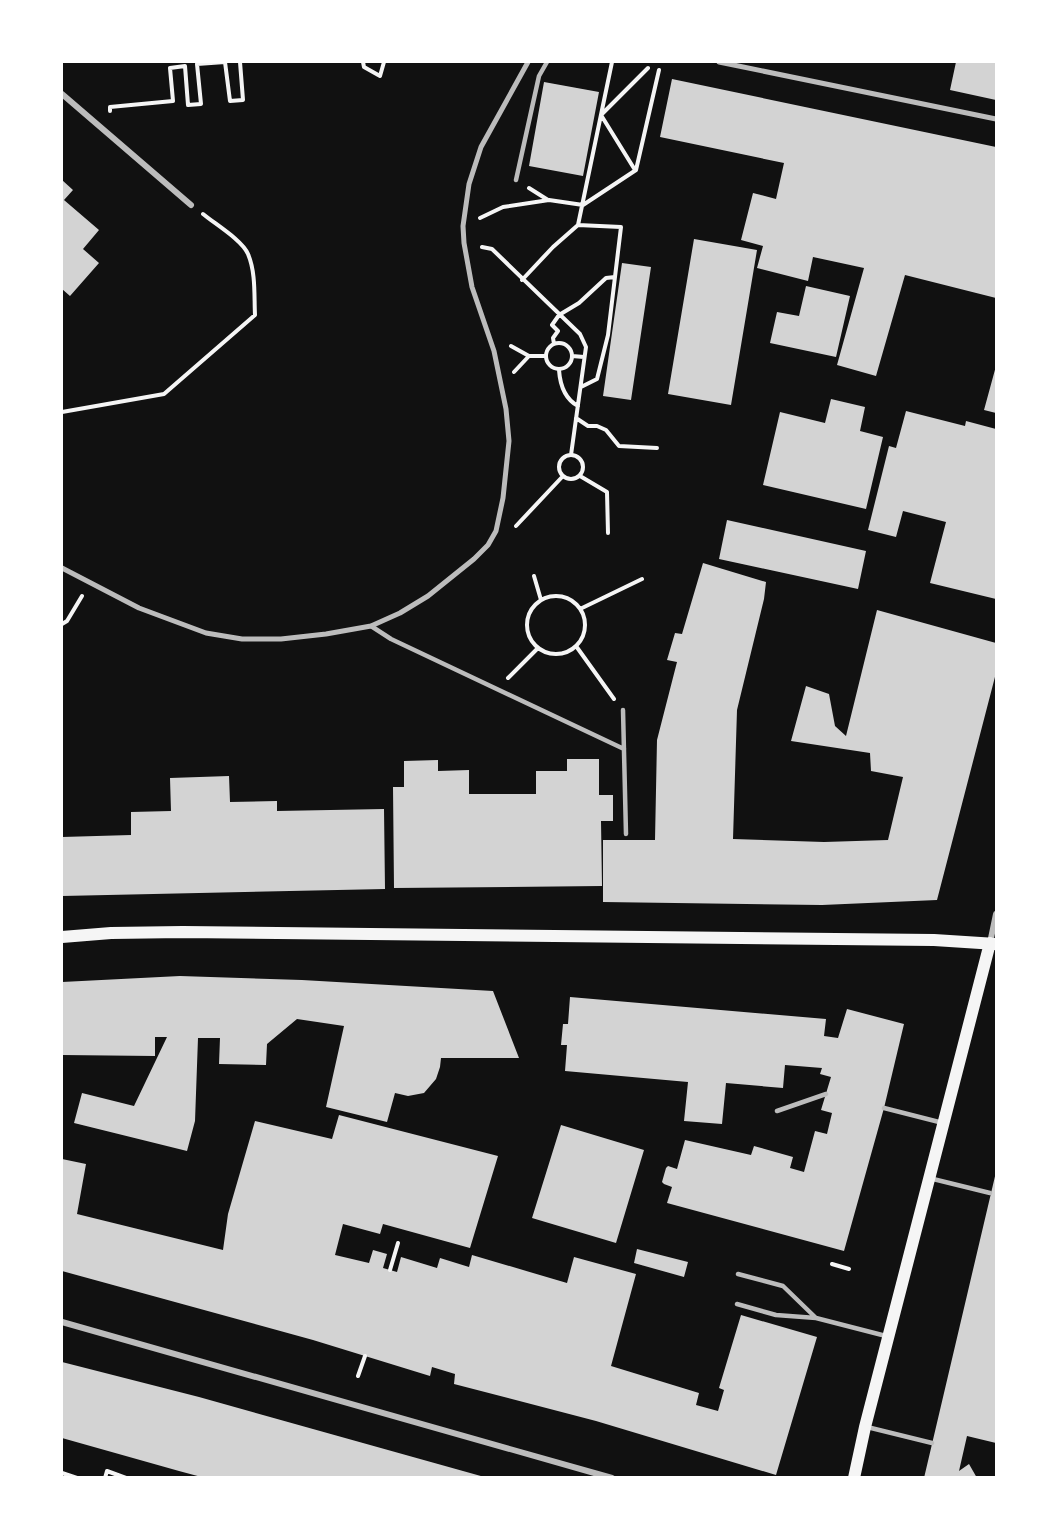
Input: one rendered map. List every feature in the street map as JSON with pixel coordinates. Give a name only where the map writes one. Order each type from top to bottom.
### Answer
[{"type":"main road","points":[[62,937],[111,933],[183,933],[934,940],[993,944],[943,1123],[854,1478]]},
{"type":"street","points":[[62,568],[139,608],[206,633],[242,639],[281,639],[371,626],[400,613],[428,596],[489,545],[496,531],[503,498],[508,441],[506,409],[494,351],[472,287],[463,226],[469,184],[481,147],[528,62]]},
{"type":"street","points":[[719,62],[996,119]]},
{"type":"street","points":[[62,94],[191,205]]},
{"type":"street","points":[[993,944],[996,914]]},
{"type":"street","points":[[62,1322],[612,1478]]},
{"type":"lane","points":[[516,180],[540,76],[547,62]]},
{"type":"lane","points":[[371,626],[391,639],[624,749]]},
{"type":"lane","points":[[623,711],[626,834]]},
{"type":"lane","points":[[777,1111],[826,1094]]},
{"type":"lane","points":[[884,1108],[943,1123]]},
{"type":"lane","points":[[929,1178],[990,1193]]},
{"type":"lane","points":[[738,1274],[783,1286],[816,1318]]},
{"type":"lane","points":[[737,1304],[776,1315],[816,1318],[888,1336]]},
{"type":"lane","points":[[865,1427],[932,1443]]},
{"type":"path","points":[[114,139],[110,107],[173,101],[170,68],[185,66],[188,105],[201,104],[197,64],[225,62],[230,101],[243,100],[240,62]]},
{"type":"path","points":[[363,62],[364,67],[380,76],[384,62]]},
{"type":"path","points":[[522,280],[553,247],[578,225],[612,62]]},
{"type":"path","points":[[601,115],[648,68]]},
{"type":"path","points":[[463,226],[503,207],[549,200],[583,205],[636,171],[659,70]]},
{"type":"path","points":[[601,115],[636,171]]},
{"type":"path","points":[[62,412],[164,394],[255,315],[253,273],[248,253],[233,237],[191,205]]},
{"type":"path","points":[[578,225],[621,227],[608,335],[597,379],[581,387]]},
{"type":"path","points":[[464,243],[492,249],[580,334],[586,347],[571,455]]},
{"type":"path","points":[[554,344],[553,338],[558,331],[552,324],[559,315],[579,303],[606,278],[615,278]]},
{"type":"path","points":[[559,370],[568,366],[572,356],[569,347],[564,344],[554,344],[547,351],[549,365],[559,370],[570,402],[578,406]]},
{"type":"path","points":[[509,345],[530,356],[546,356]]},
{"type":"path","points":[[516,372],[530,356]]},
{"type":"path","points":[[572,356],[584,357]]},
{"type":"path","points":[[576,418],[588,426],[597,426],[606,430],[619,446],[657,448]]},
{"type":"path","points":[[571,455],[580,458],[584,467],[580,476],[571,480],[562,476],[559,468],[562,458],[571,455]]},
{"type":"path","points":[[496,531],[511,531],[562,476]]},
{"type":"path","points":[[580,476],[607,492],[608,533]]},
{"type":"path","points":[[534,576],[541,600]]},
{"type":"path","points":[[580,609],[642,579]]},
{"type":"path","points":[[62,624],[67,621],[91,583]]},
{"type":"path","points":[[549,596],[567,598],[580,609],[585,629],[582,638],[569,651],[553,653],[538,648],[531,639],[527,629],[528,617],[533,607],[541,600],[549,596]]},
{"type":"path","points":[[576,646],[623,711]]},
{"type":"path","points":[[497,690],[538,648]]},
{"type":"path","points":[[390,1270],[398,1243]]},
{"type":"path","points":[[832,1264],[849,1269]]},
{"type":"path","points":[[358,1376],[365,1356]]},
{"type":"path","points":[[105,1478],[107,1471],[126,1478]]},
{"type":"path","points":[[62,1473],[77,1478]]},
{"type":"building","points":[[956,62],[996,62],[996,100],[950,90]]},
{"type":"building","points":[[672,79],[996,147],[996,298],[905,275],[876,376],[837,365],[864,268],[813,257],[808,281],[757,268],[763,246],[741,240],[753,193],[776,199],[784,163],[660,137]]},
{"type":"building","points":[[544,82],[599,92],[583,176],[529,166]]},
{"type":"building","points":[[62,180],[73,190],[64,200],[99,230],[83,249],[99,263],[70,296],[62,289]]},
{"type":"building","points":[[694,239],[757,250],[731,405],[668,394]]},
{"type":"building","points":[[622,263],[651,267],[631,400],[603,396]]},
{"type":"building","points":[[806,286],[850,296],[836,357],[770,343],[777,312],[799,316]]},
{"type":"building","points":[[996,366],[996,413],[984,410]]},
{"type":"building","points":[[831,399],[865,407],[860,431],[883,437],[866,509],[763,485],[780,412],[825,423]]},
{"type":"building","points":[[906,411],[965,426],[966,421],[996,429],[996,599],[930,583],[946,522],[903,511],[896,537],[868,530],[889,446],[896,448]]},
{"type":"building","points":[[727,520],[866,551],[858,589],[719,559]]},
{"type":"building","points":[[703,563],[766,582],[764,599],[737,710],[733,839],[824,842],[888,840],[903,777],[871,771],[870,753],[791,741],[806,686],[829,694],[835,726],[846,736],[877,610],[996,643],[996,673],[937,900],[822,905],[603,902],[603,840],[655,840],[657,740],[677,662],[667,660],[675,633],[682,634]]},
{"type":"building","points":[[567,759],[599,759],[599,795],[613,795],[613,821],[601,821],[602,886],[394,888],[393,787],[404,787],[404,761],[438,760],[438,771],[469,770],[469,794],[536,794],[536,771],[567,771]]},
{"type":"building","points":[[229,776],[230,802],[277,801],[277,811],[384,809],[385,889],[62,896],[62,837],[131,835],[131,812],[171,811],[170,778]]},
{"type":"building","points":[[180,976],[302,980],[493,991],[519,1058],[441,1058],[436,1079],[424,1093],[408,1096],[395,1093],[387,1122],[326,1107],[344,1026],[297,1019],[267,1044],[266,1065],[219,1064],[220,1038],[198,1038],[195,1121],[187,1151],[74,1123],[82,1093],[134,1106],[167,1037],[155,1037],[155,1056],[62,1055],[62,982]]},
{"type":"building","points":[[570,997],[826,1019],[824,1036],[838,1038],[847,1009],[904,1024],[884,1108],[844,1251],[667,1203],[672,1187],[662,1182],[668,1166],[677,1169],[685,1140],[751,1155],[754,1146],[793,1157],[790,1168],[804,1172],[815,1131],[827,1134],[832,1113],[821,1110],[831,1077],[820,1074],[822,1068],[785,1065],[783,1088],[726,1083],[722,1124],[684,1121],[688,1082],[565,1071],[567,1045],[561,1045],[563,1024],[568,1024]]},
{"type":"building","points":[[339,1115],[498,1156],[470,1248],[383,1224],[380,1234],[343,1224],[335,1255],[369,1263],[373,1250],[387,1254],[383,1268],[397,1272],[401,1257],[437,1268],[440,1258],[469,1267],[472,1255],[567,1283],[574,1257],[636,1274],[611,1366],[699,1393],[696,1405],[718,1411],[724,1390],[719,1388],[741,1315],[817,1337],[776,1475],[596,1421],[454,1384],[455,1374],[432,1367],[430,1376],[313,1340],[62,1271],[62,1159],[86,1164],[77,1214],[223,1250],[228,1214],[255,1121],[332,1139]]},
{"type":"building","points":[[561,1125],[644,1150],[616,1243],[532,1218]]},
{"type":"building","points":[[996,1172],[996,1443],[967,1436],[959,1471],[969,1464],[977,1478],[924,1478]]},
{"type":"building","points":[[637,1249],[688,1262],[684,1277],[634,1263]]},
{"type":"building","points":[[62,1362],[199,1397],[488,1478],[205,1478],[179,1471],[62,1438]]}]
